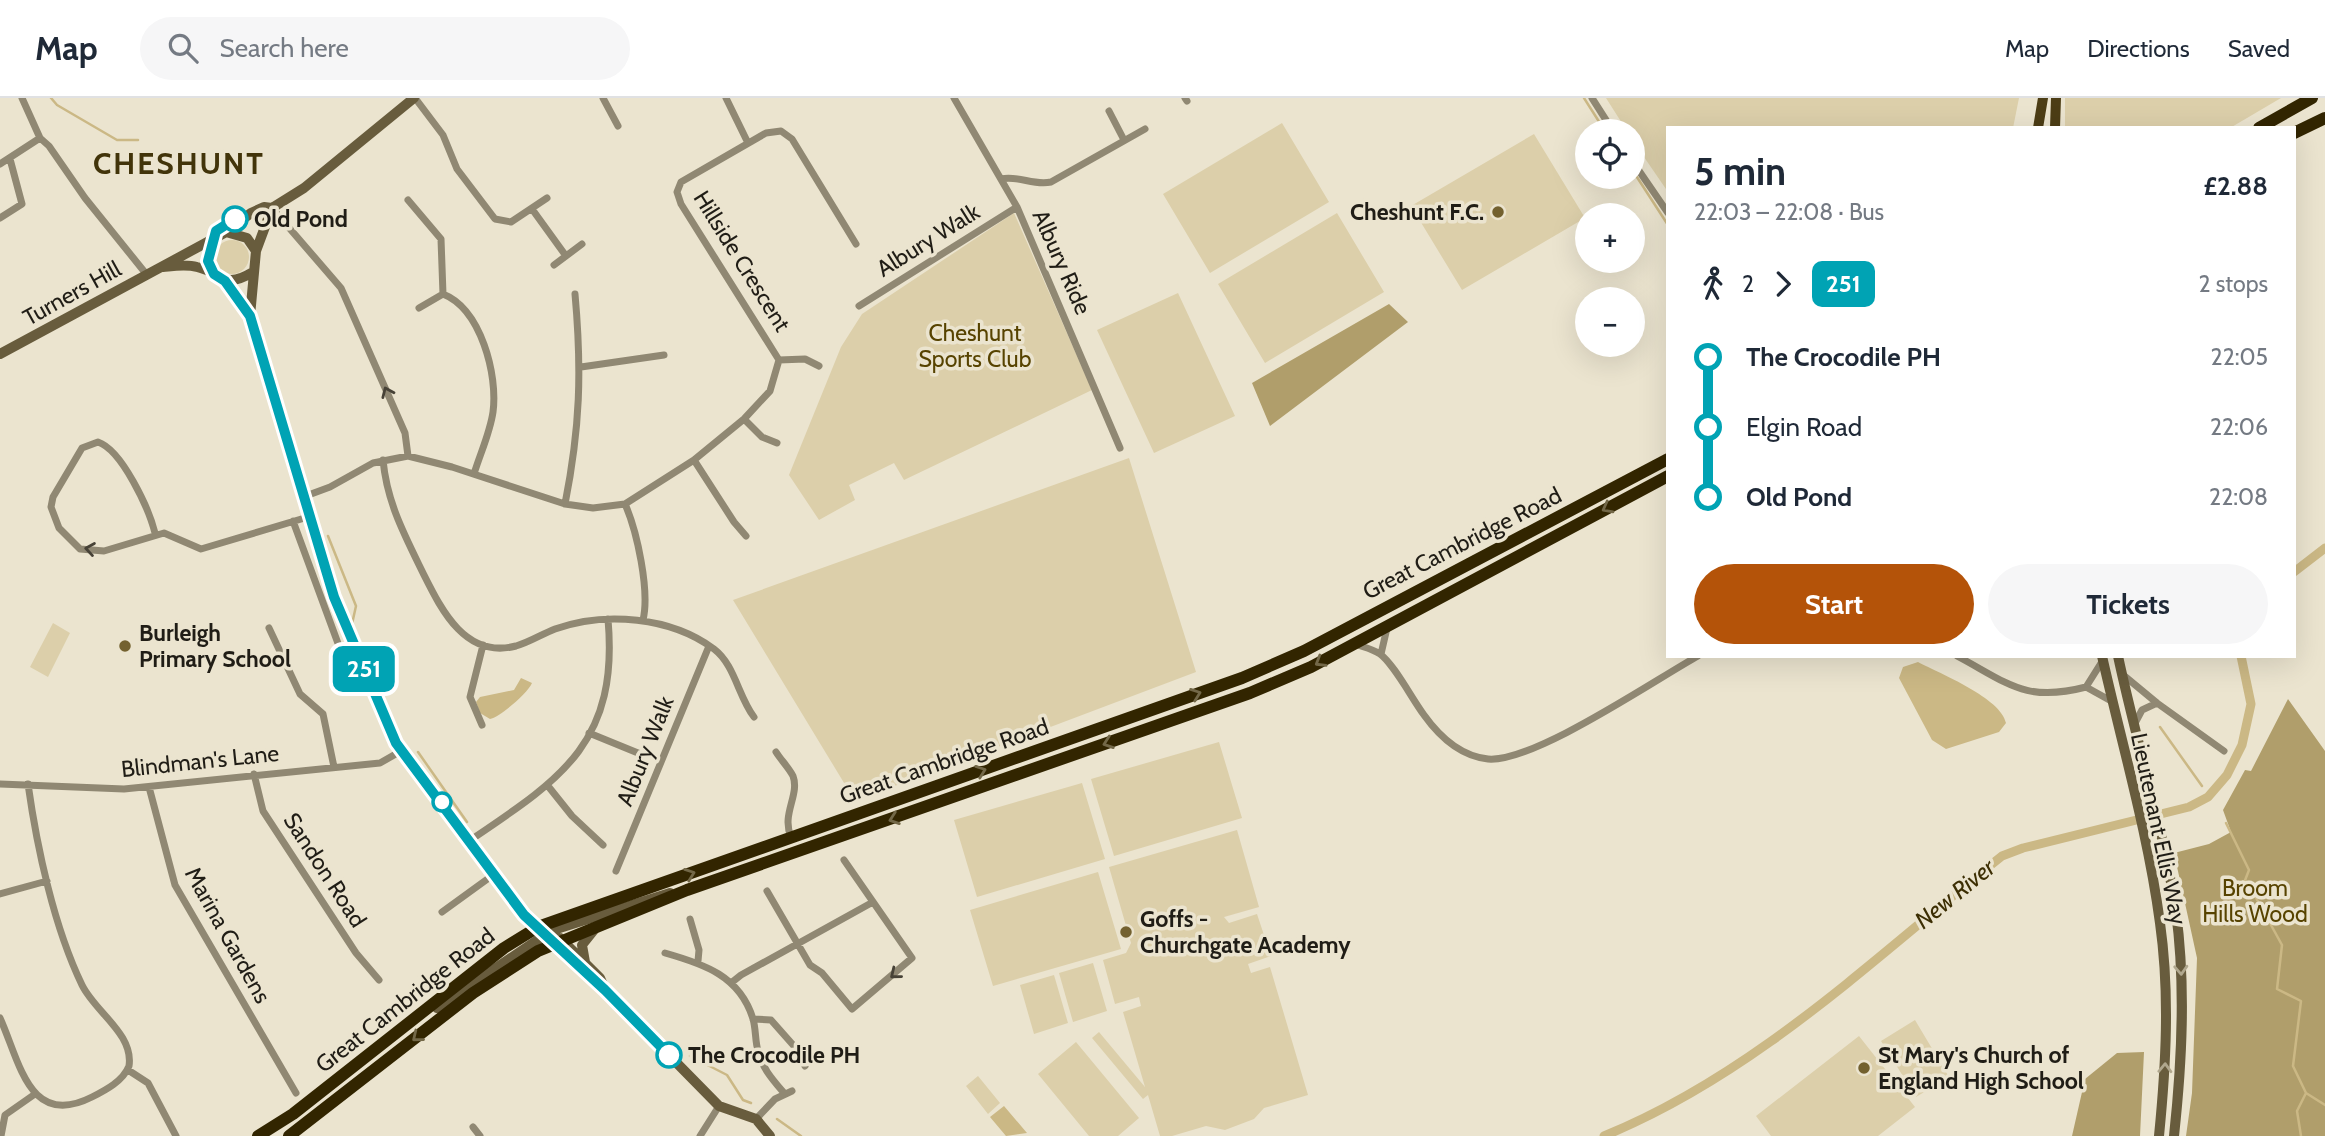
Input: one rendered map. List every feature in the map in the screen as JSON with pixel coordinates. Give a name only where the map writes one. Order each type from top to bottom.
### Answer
[{"type":"highway","points":[[2263,126],[2312,98]]},
{"type":"highway","points":[[2296,131],[2325,118]]},
{"type":"highway","name":"Great Cambridge Road","points":[[289,1136],[549,934],[791,837],[1281,662],[1666,460]]},
{"type":"highway","name":"Great Cambridge Road","points":[[258,1136],[293,1115],[504,948],[606,921],[687,890],[1250,693],[1311,667],[1388,623],[1666,478]]},
{"type":"main road","points":[[415,98],[333,165],[272,208],[257,210],[212,239],[208,261],[214,274],[225,281],[250,316],[334,597],[401,751],[516,903],[719,1106],[756,1119],[770,1136]]},
{"type":"main road","points":[[2038,126],[2043,98]]},
{"type":"main road","points":[[2055,126],[2056,98]]},
{"type":"main road","points":[[250,316],[256,251],[272,208]]},
{"type":"main road","points":[[226,232],[247,238],[256,251]]},
{"type":"main road","name":"Turners Hill","points":[[0,354],[212,239]]},
{"type":"main road","name":"Turners Hill","points":[[162,267],[197,267],[214,274]]},
{"type":"main road","points":[[225,281],[242,279],[253,272]]},
{"type":"main road","name":"Lieutenant Ellis Way","points":[[2102,658],[2144,834],[2160,924],[2165,981],[2165,1077],[2158,1136]]},
{"type":"main road","name":"Lieutenant Ellis Way","points":[[2118,658],[2176,912],[2182,1042],[2174,1136]]},
{"type":"main road","points":[[549,934],[652,896],[687,890]]},
{"type":"main road","points":[[585,963],[582,950],[584,941],[606,921]]},
{"type":"main road","points":[[549,934],[585,963],[600,978],[605,990]]},
{"type":"street","points":[[22,98],[40,138],[147,275]]},
{"type":"street","points":[[415,98],[443,135],[457,169],[495,219],[511,222],[547,198]]},
{"type":"street","points":[[603,98],[618,126]]},
{"type":"street","points":[[726,98],[748,143]]},
{"type":"street","name":"Albury Ride","points":[[954,98],[1017,207],[1120,448]]},
{"type":"street","points":[[1592,98],[1605,119]]},
{"type":"street","points":[[1109,111],[1125,140]]},
{"type":"street","points":[[1001,179],[1020,177],[1038,183],[1051,182],[1145,129]]},
{"type":"street","name":"Hillside Crescent","points":[[779,359],[678,197],[679,185],[685,178],[774,130],[789,136],[856,244]]},
{"type":"street","points":[[0,164],[40,138]]},
{"type":"street","points":[[0,218],[22,204],[10,159]]},
{"type":"street","points":[[1645,179],[1666,210]]},
{"type":"street","points":[[408,200],[441,239],[443,294]]},
{"type":"street","name":"Albury Walk","points":[[859,306],[1017,207]]},
{"type":"street","points":[[272,208],[341,288],[405,433],[408,456]]},
{"type":"street","points":[[532,209],[566,256]]},
{"type":"street","points":[[554,265],[582,244]]},
{"type":"street","points":[[419,308],[443,294]]},
{"type":"street","points":[[443,294],[457,301],[472,321],[493,383],[492,416],[474,474]]},
{"type":"street","points":[[565,504],[579,422],[581,366],[575,294]]},
{"type":"street","points":[[581,366],[664,355]]},
{"type":"street","points":[[303,498],[383,460],[408,456],[565,504],[593,508],[625,504],[694,460],[744,419],[770,391],[779,359],[805,359],[819,366]]},
{"type":"street","points":[[744,419],[762,437],[777,443]]},
{"type":"street","points":[[155,533],[148,512],[114,451],[99,442],[82,448],[53,497],[51,508],[59,528],[71,542],[92,551],[104,551],[155,533],[169,534],[201,549],[308,517]]},
{"type":"street","points":[[383,460],[391,507],[439,604],[454,627],[483,645],[513,647],[556,628],[608,619],[643,620],[709,646],[727,664],[741,698],[754,717]]},
{"type":"street","points":[[694,460],[746,536]]},
{"type":"street","points":[[625,504],[632,522],[645,598],[643,620]]},
{"type":"street","points":[[293,522],[343,657],[348,663],[360,660]]},
{"type":"street","points":[[469,841],[548,786],[567,766],[589,733],[607,693],[611,661],[608,619]]},
{"type":"street","points":[[1381,654],[1388,623]]},
{"type":"street","points":[[269,628],[300,694],[323,714],[334,767]]},
{"type":"street","points":[[1351,643],[1381,654],[1433,728],[1448,743],[1467,754],[1487,759],[1505,758],[1538,748],[1695,658]]},
{"type":"street","points":[[482,725],[470,697],[483,645]]},
{"type":"street","name":"Albury Walk","points":[[616,871],[709,646]]},
{"type":"street","points":[[1960,658],[2009,686],[2035,694],[2066,692],[2086,687],[2113,702]]},
{"type":"street","points":[[2086,687],[2102,658]]},
{"type":"street","points":[[2121,673],[2157,704],[2224,751]]},
{"type":"street","points":[[2134,725],[2142,710],[2157,704]]},
{"type":"street","points":[[589,733],[638,753]]},
{"type":"street","name":"Blindman's Lane","points":[[0,784],[108,789],[149,787],[380,763],[401,751]]},
{"type":"street","points":[[776,752],[792,775],[795,788],[789,803],[787,827],[791,837]]},
{"type":"street","name":"Sandon Road","points":[[254,774],[263,811],[356,953],[379,980]]},
{"type":"street","points":[[0,1018],[35,1094],[51,1105],[81,1101],[107,1088],[128,1070],[130,1057],[125,1045],[82,984],[47,881],[28,784]]},
{"type":"street","points":[[548,786],[572,816],[603,845]]},
{"type":"street","name":"Marina Gardens","points":[[149,787],[175,886],[296,1093]]},
{"type":"street","points":[[767,891],[810,965],[822,973],[852,1009],[912,958],[844,860]]},
{"type":"street","points":[[442,912],[493,875]]},
{"type":"street","points":[[0,894],[47,881]]},
{"type":"street","points":[[731,984],[797,943],[873,902]]},
{"type":"street","points":[[690,919],[699,950],[698,961]]},
{"type":"street","points":[[665,953],[698,961],[719,972],[731,984],[753,1019],[762,1063],[788,1092],[756,1119]]},
{"type":"street","points":[[753,1019],[771,1020],[794,1046],[804,1066]]},
{"type":"street","points":[[128,1070],[148,1083],[176,1136]]},
{"type":"street","points":[[1,1136],[5,1115],[35,1094]]},
{"type":"street","points":[[699,1136],[719,1106]]},
{"type":"street","points":[[473,1127],[480,1136]]},
{"type":"green space","points":[[1606,98],[2019,98],[2013,126],[1666,126],[1666,189],[1645,158],[1645,119],[1619,119]]},
{"type":"green space","points":[[2065,98],[2281,98],[2233,126],[2065,126]]},
{"type":"green space","points":[[1282,123],[1329,202],[1210,273],[1163,194]]},
{"type":"green space","name":"Cheshunt F.C.","points":[[1534,134],[1576,203],[1575,224],[1462,290],[1411,206]]},
{"type":"green space","name":"Cheshunt Sports Club","points":[[1014,213],[1092,390],[904,480],[894,463],[849,485],[855,500],[819,520],[789,475],[841,347],[862,314]]},
{"type":"green space","points":[[1337,213],[1384,292],[1265,363],[1218,284]]},
{"type":"green space","points":[[232,240],[244,245],[249,257],[244,269],[232,274],[220,269],[215,257],[220,245]]},
{"type":"green space","points":[[1178,293],[1235,416],[1154,453],[1097,330]]},
{"type":"green space","points":[[1389,304],[1408,322],[1270,426],[1252,383]]},
{"type":"green space","points":[[1129,458],[1196,672],[855,801],[733,600]]},
{"type":"green space","points":[[53,623],[70,633],[48,677],[30,667]]},
{"type":"green space","name":"Broom Hills Wood","points":[[2288,699],[2325,751],[2325,1136],[2186,1136],[2192,1093],[2197,958],[2174,853],[2209,844],[2231,832],[2223,810],[2245,770],[2251,771]]},
{"type":"green space","points":[[1219,742],[1242,818],[1114,856],[1091,779]]},
{"type":"green space","points":[[1082,783],[1105,859],[977,897],[954,820]]},
{"type":"green space","points":[[1237,830],[1259,907],[1224,917],[1229,923],[1257,914],[1271,956],[1248,964],[1251,973],[1270,967],[1308,1095],[1264,1108],[1254,1119],[1225,1130],[1206,1126],[1172,1136],[1160,1136],[1148,1095],[1143,1099],[1092,1038],[1099,1032],[1145,1087],[1123,1012],[1141,1006],[1139,997],[1115,1004],[1103,960],[1126,953],[1131,943],[1109,867]]},
{"type":"green space","points":[[1098,872],[1121,949],[993,986],[970,910]]},
{"type":"green space","points":[[1093,963],[1107,1011],[1073,1022],[1059,973]]},
{"type":"green space","points":[[1054,975],[1068,1023],[1034,1034],[1020,985]]},
{"type":"green space","points":[[1915,1020],[1949,1077],[1916,1097],[1881,1041]]},
{"type":"green space","points":[[1859,1036],[1915,1107],[1878,1136],[1771,1136],[1756,1116]]},
{"type":"green space","points":[[1076,1042],[1139,1118],[1118,1136],[1089,1136],[1038,1074]]},
{"type":"green space","points":[[2144,1052],[2140,1136],[2072,1136],[2085,1079],[2117,1053]]},
{"type":"green space","points":[[978,1076],[1000,1103],[988,1114],[966,1086]]},
{"type":"shaded area","points":[[1918,662],[1982,696],[2002,714],[2006,723],[1999,732],[1946,749],[1932,740],[1899,678],[1903,667]]},
{"type":"shaded area","points":[[521,678],[532,683],[513,704],[490,719],[480,713],[476,702],[480,697],[514,690]]},
{"type":"shaded area","points":[[1004,1106],[1027,1133],[1006,1136],[990,1117]]},
{"type":"waterway","points":[[51,98],[57,105],[117,140],[138,140]]},
{"type":"waterway","points":[[1584,98],[1597,119]]},
{"type":"waterway","points":[[1645,189],[1666,222]]},
{"type":"waterway","points":[[328,536],[356,606],[352,624],[381,688]]},
{"type":"waterway","name":"New River","points":[[2296,570],[2325,548]]},
{"type":"waterway","name":"New River","points":[[1604,1136],[1660,1110],[1763,1047],[1860,973],[2002,856],[2023,848],[2189,807],[2208,797],[2227,775],[2242,745],[2251,704],[2241,658]]},
{"type":"waterway","points":[[2160,727],[2202,786]]},
{"type":"waterway","points":[[418,752],[467,822]]},
{"type":"waterway","points":[[2226,823],[2249,870],[2244,883],[2255,896],[2282,945],[2277,989],[2301,1001],[2293,1066],[2306,1093],[2297,1111],[2301,1136]]},
{"type":"waterway","points":[[690,1056],[727,1075],[743,1100],[751,1103]]},
{"type":"waterway","points":[[2306,1093],[2325,1105]]},
{"type":"waterway","points":[[777,1119],[801,1136]]},
{"type":"bus line","name":"251","points":[[235,219],[216,231],[208,261],[214,274],[225,281],[250,316],[334,597],[396,743],[524,915],[605,990],[669,1055]]},
{"type":"place","name":"Cheshunt F.C.","points":[[1498,212]]},
{"type":"place","name":"Old Pond","points":[[235,219]]},
{"type":"place","name":"Burleigh Primary School","points":[[125,646]]},
{"type":"place","name":"Goffs - Churchgate Academy","points":[[1126,932]]},
{"type":"place","name":"The Crocodile PH","points":[[669,1055]]},
{"type":"place","name":"St Mary's Church of England High School","points":[[1864,1068]]},
{"type":"district","name":"CHESHUNT","points":[[179,164]]}]
